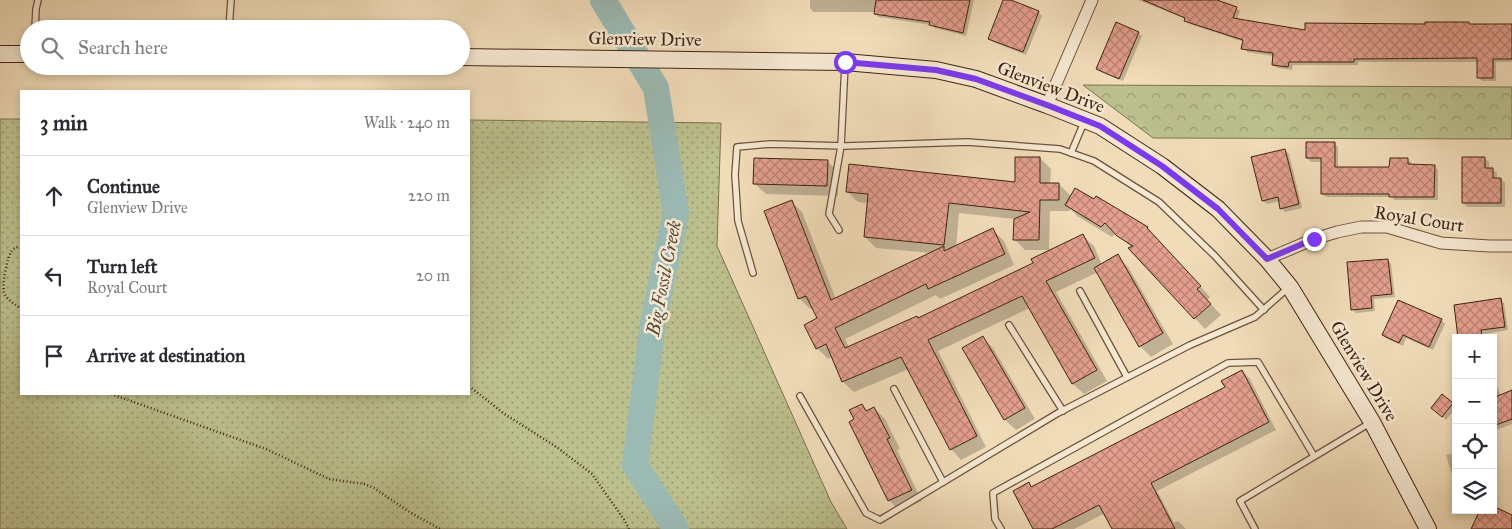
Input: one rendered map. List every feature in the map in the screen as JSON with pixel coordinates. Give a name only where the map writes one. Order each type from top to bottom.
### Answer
[{"type":"main road","points":[[0,54],[20,54]]},
{"type":"main road","name":"Glenview Drive","points":[[470,57],[845,62],[936,70],[976,79],[1100,126],[1162,166],[1218,209],[1267,259],[1290,287],[1372,422],[1428,529]]},
{"type":"street","points":[[1047,105],[1092,0]]},
{"type":"street","name":"Royal Court","points":[[1267,259],[1321,236],[1361,227],[1387,227],[1442,243],[1512,246]]},
{"type":"lane","points":[[35,20],[38,0]]},
{"type":"lane","points":[[229,20],[230,0]]},
{"type":"lane","points":[[838,230],[829,214],[841,146],[845,62]]},
{"type":"lane","points":[[1071,153],[1085,120]]},
{"type":"lane","points":[[753,273],[738,221],[735,175],[737,147],[770,144],[841,146],[968,142],[1060,149],[1094,161],[1159,202],[1215,256],[1264,310]]},
{"type":"lane","points":[[800,396],[866,513],[880,520],[1063,411],[1190,345],[1256,317],[1290,287]]},
{"type":"lane","points":[[1080,291],[1127,377]]},
{"type":"lane","points":[[1009,325],[1063,411]]},
{"type":"lane","points":[[1001,529],[995,519],[994,493],[1228,362],[1258,362],[1314,456]]},
{"type":"lane","points":[[894,389],[943,482]]},
{"type":"lane","points":[[1255,529],[1240,501],[1372,422]]},
{"type":"path","points":[[20,246],[11,252],[4,275],[4,292],[9,300],[20,307]]},
{"type":"path","points":[[470,387],[592,474],[629,529]]},
{"type":"path","points":[[114,395],[266,449],[329,479],[364,484],[374,488],[411,513],[440,529]]},
{"type":"green space","points":[[1083,85],[1512,87],[1512,139],[1153,138]]},
{"type":"green space","points":[[0,119],[20,119],[20,395],[470,395],[470,120],[721,123],[717,246],[831,502],[847,529],[0,529]]},
{"type":"building","points":[[876,0],[970,0],[963,33],[929,25],[930,22],[874,14]]},
{"type":"building","points":[[1003,0],[1011,0],[1039,11],[1023,52],[988,39]]},
{"type":"building","points":[[1143,0],[1217,0],[1237,7],[1233,18],[1305,30],[1305,23],[1425,24],[1425,22],[1469,22],[1469,24],[1512,24],[1512,59],[1493,59],[1493,78],[1477,78],[1477,58],[1354,59],[1354,62],[1289,62],[1288,67],[1272,65],[1273,53],[1241,49],[1243,40],[1184,21],[1185,18]]},
{"type":"building","points":[[1116,22],[1139,32],[1119,79],[1096,69]]},
{"type":"building","points":[[1306,142],[1335,142],[1335,167],[1389,167],[1390,158],[1408,158],[1408,164],[1435,165],[1434,197],[1389,197],[1389,194],[1321,194],[1321,158],[1306,158]]},
{"type":"building","points":[[1285,149],[1299,204],[1280,209],[1278,197],[1262,201],[1251,157]]},
{"type":"building","points":[[1015,157],[1040,157],[1040,183],[1059,183],[1059,200],[1040,200],[1039,240],[1013,240],[1014,219],[1030,212],[949,203],[944,245],[864,237],[868,194],[846,192],[849,164],[1015,182]]},
{"type":"building","points":[[1462,157],[1485,157],[1485,168],[1493,168],[1493,178],[1501,178],[1501,203],[1462,203]]},
{"type":"building","points":[[754,158],[828,160],[827,186],[753,184]]},
{"type":"building","points":[[1075,188],[1094,199],[1096,196],[1148,227],[1201,286],[1197,289],[1211,304],[1194,319],[1128,248],[1133,246],[1117,236],[1105,223],[1101,227],[1065,205]]},
{"type":"building","points":[[792,200],[831,300],[944,246],[944,251],[993,228],[1005,254],[928,289],[926,284],[835,328],[845,348],[917,316],[918,318],[1033,263],[1031,259],[1083,234],[1095,258],[1046,281],[1097,370],[1072,384],[1022,296],[928,340],[977,436],[950,450],[901,357],[842,382],[826,344],[816,349],[804,325],[817,318],[806,296],[798,299],[764,211]]},
{"type":"building","points":[[1118,254],[1163,333],[1139,347],[1094,268]]},
{"type":"building","points":[[1388,259],[1392,294],[1371,296],[1372,308],[1351,310],[1347,262]]},
{"type":"building","points":[[1501,298],[1505,327],[1481,330],[1482,334],[1458,334],[1454,305]]},
{"type":"building","points":[[1398,300],[1442,319],[1429,347],[1403,335],[1399,343],[1382,335]]},
{"type":"building","points":[[983,336],[1025,408],[1004,420],[962,348]]},
{"type":"building","points":[[1242,370],[1269,422],[1151,483],[1175,529],[1112,529],[1099,505],[1052,529],[1033,529],[1013,491],[1029,482],[1031,487],[1225,387],[1221,381]]},
{"type":"building","points":[[1512,390],[1512,419],[1497,425],[1497,424],[1497,396]]},
{"type":"building","points":[[1442,394],[1452,402],[1442,417],[1431,408]]},
{"type":"building","points":[[862,404],[866,411],[874,407],[890,438],[887,439],[912,490],[888,501],[849,422],[854,419],[849,410]]},
{"type":"building","points":[[1497,508],[1512,515],[1512,529],[1471,529],[1478,514],[1497,514]]},
{"type":"waterway","name":"Big Fossil Creek","points":[[603,0],[656,88],[676,213],[653,322],[635,465],[676,529]]},
{"type":"route","points":[[845,62],[936,70],[976,79],[1100,126],[1162,166],[1218,209],[1267,259],[1314,239]]}]
